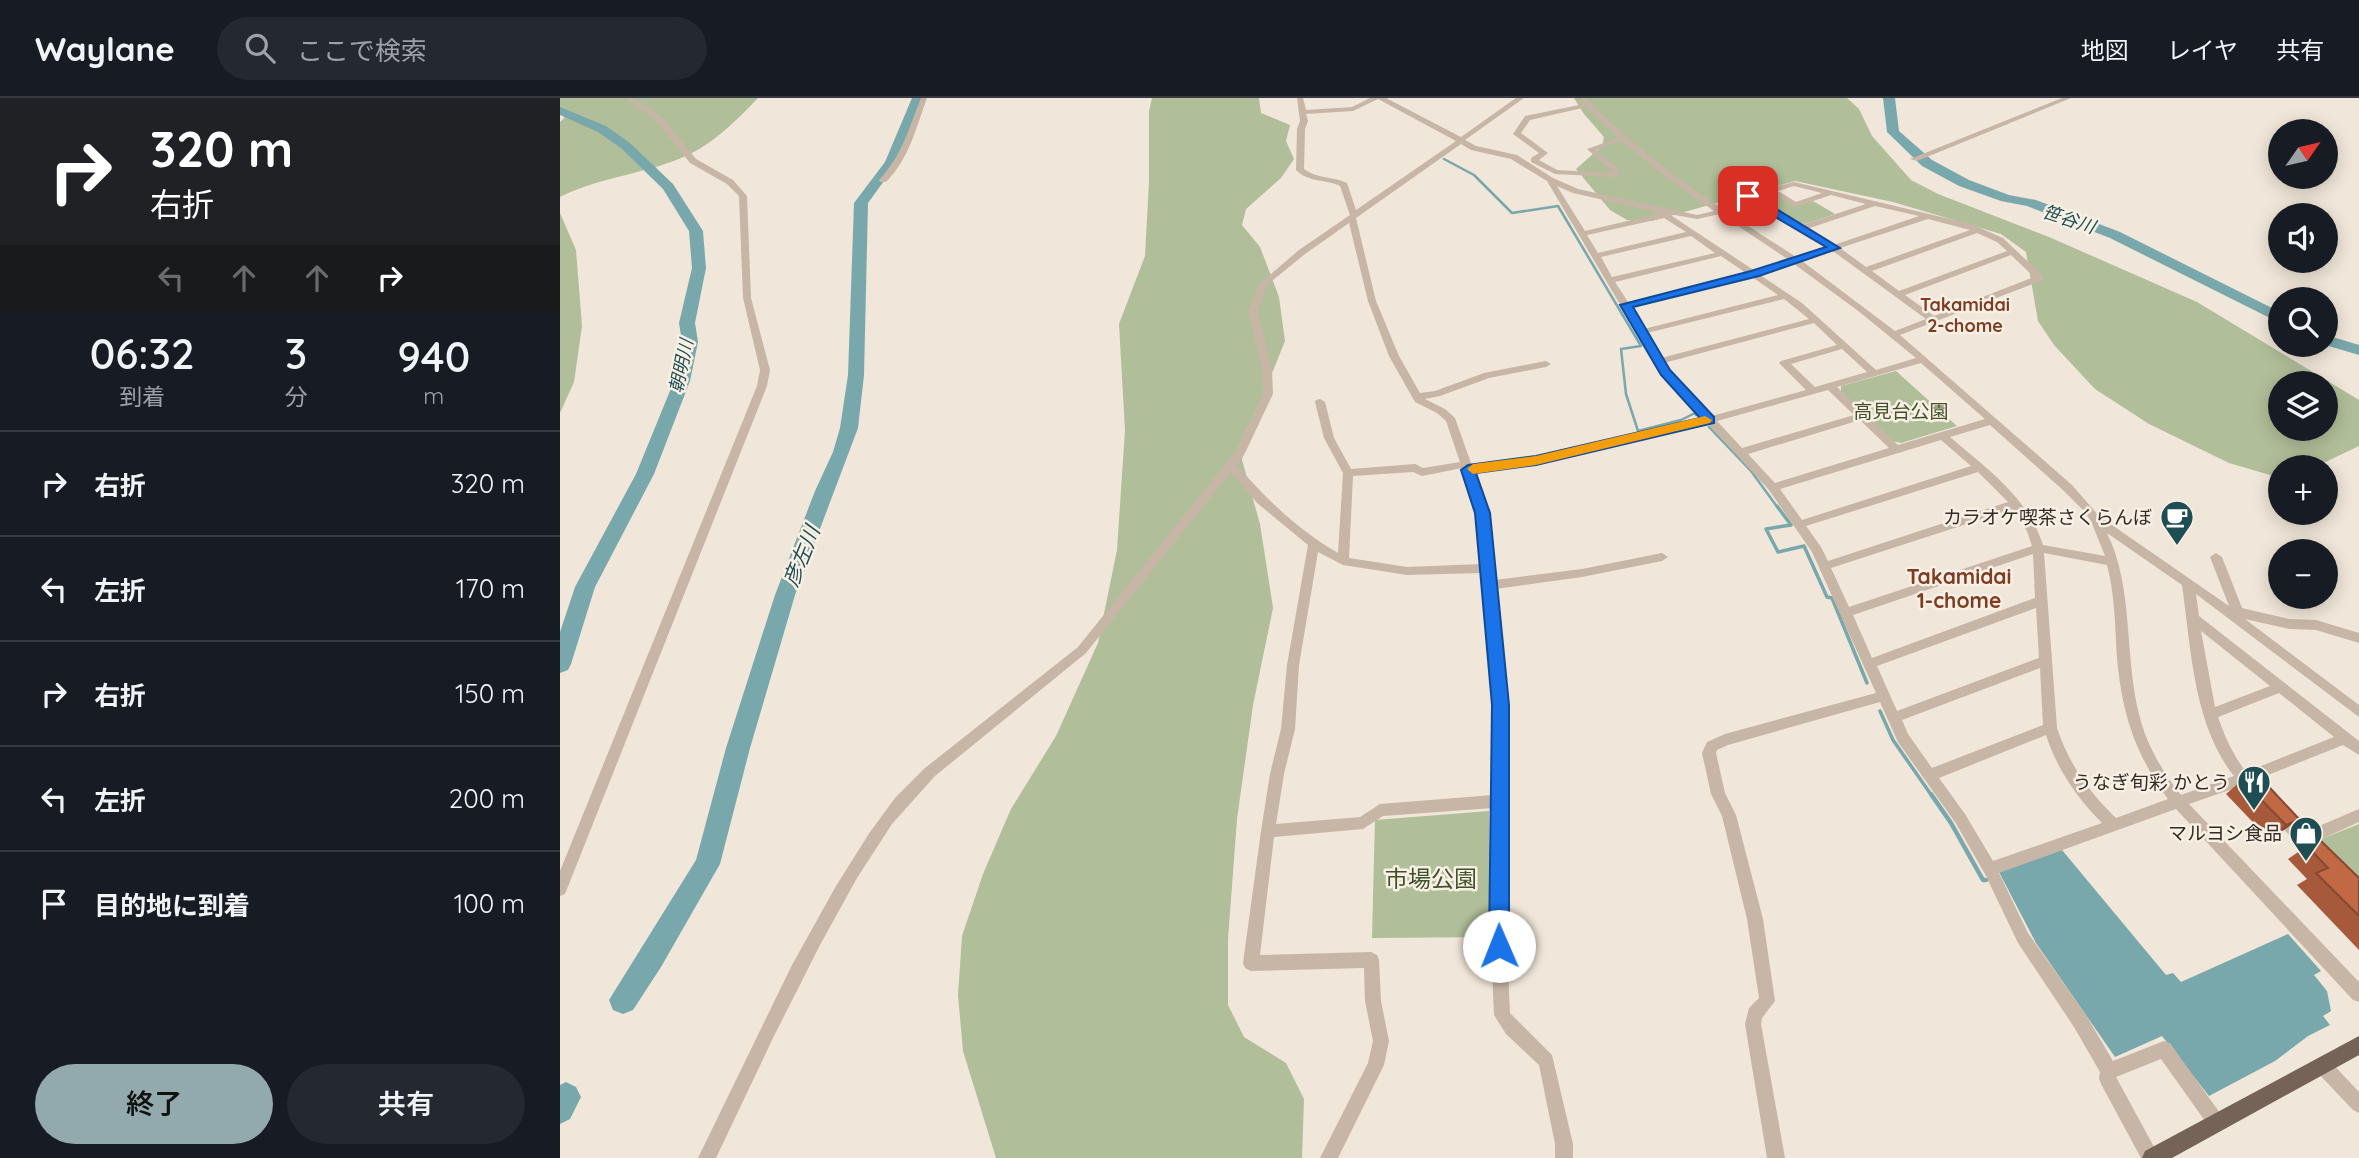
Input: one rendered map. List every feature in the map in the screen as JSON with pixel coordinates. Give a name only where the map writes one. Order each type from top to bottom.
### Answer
[{"type":"main road","points":[[2152,1158],[2359,1045]]},
{"type":"street","points":[[560,889],[757,398],[765,370],[747,298],[743,196],[730,182],[693,161],[661,121],[630,98]]},
{"type":"street","points":[[883,180],[894,171],[902,157],[924,98]]},
{"type":"street","points":[[1300,98],[1304,121],[1301,129],[1300,170],[1307,177],[1334,179],[1344,184],[1373,301],[1394,356],[1417,397],[1451,420],[1482,513],[1501,705],[1498,923],[1502,1015],[1508,1025],[1546,1061],[1564,1144],[1564,1158]]},
{"type":"street","points":[[1301,111],[1353,108],[1376,98]]},
{"type":"street","points":[[1381,98],[1474,148],[1514,157],[1550,180],[1613,212],[1697,217],[1719,212]]},
{"type":"street","points":[[707,1158],[794,974],[853,870],[889,815],[930,772],[1082,650],[1231,465],[1252,431],[1268,394],[1267,370],[1253,311],[1263,284],[1277,271],[1521,98]]},
{"type":"street","points":[[1918,157],[2068,98]]},
{"type":"street","points":[[1624,138],[1591,147],[1616,170],[1614,176],[1555,172],[1534,160],[1544,153],[1517,134],[1528,118],[1585,102],[1624,138],[1719,212],[1796,261],[1861,308],[2068,488],[2096,519],[2235,614],[2359,712]]},
{"type":"street","points":[[1550,180],[1665,372],[1773,487],[1801,524],[1825,566],[1903,738],[1960,818],[1990,869],[2024,938],[2080,1021],[2109,1071],[2107,1079],[2152,1158]]},
{"type":"street","points":[[1892,335],[1933,320],[2040,278],[2000,240],[1977,230],[1928,216],[1794,184],[1748,196],[1835,248],[1933,320]]},
{"type":"street","points":[[1772,190],[1795,205],[1829,194]]},
{"type":"street","points":[[1814,199],[1822,204]]},
{"type":"street","points":[[1801,228],[1874,204]]},
{"type":"street","points":[[1831,210],[1839,215]]},
{"type":"street","points":[[1581,233],[1613,212],[1665,213],[1786,296],[1875,374]]},
{"type":"street","points":[[1626,305],[1755,274],[1928,216]]},
{"type":"street","points":[[1867,270],[1977,230]]},
{"type":"street","points":[[1596,256],[1694,233]]},
{"type":"street","points":[[1900,294],[2012,252]]},
{"type":"street","points":[[1611,280],[1724,253]]},
{"type":"street","points":[[1641,332],[1786,296]]},
{"type":"street","points":[[1659,361],[1815,320]]},
{"type":"street","points":[[1813,391],[1784,363],[1844,346]]},
{"type":"street","points":[[1348,473],[1415,468],[1422,472],[1536,461],[1710,420],[1921,360]]},
{"type":"street","points":[[1417,397],[1437,394],[1487,375],[1546,364]]},
{"type":"street","points":[[1830,387],[1896,450]]},
{"type":"street","points":[[1437,394],[1441,411]]},
{"type":"street","points":[[1320,402],[1329,438],[1348,473],[1343,561]]},
{"type":"street","points":[[1741,452],[1862,416]]},
{"type":"street","points":[[1773,487],[1991,421]]},
{"type":"street","points":[[1943,436],[2016,503],[2032,527],[2038,548],[2050,728],[2056,748],[2071,777],[2114,825]]},
{"type":"street","points":[[1231,465],[1261,500],[1314,544],[1343,561],[1407,571],[1489,568]]},
{"type":"street","points":[[1801,524],[1978,468]]},
{"type":"street","points":[[1825,566],[2016,503]]},
{"type":"street","points":[[2096,519],[2113,562],[2130,711],[2150,760],[2178,802],[2359,994]]},
{"type":"street","points":[[1314,544],[1293,665],[1288,729],[1276,774],[1251,964],[1371,960],[1373,1000],[1381,1041],[1376,1065],[1329,1158]]},
{"type":"street","points":[[1846,613],[2038,548],[2113,562]]},
{"type":"street","points":[[1489,586],[1582,573],[1662,557]]},
{"type":"street","points":[[2217,557],[2235,614]]},
{"type":"street","points":[[2188,583],[2211,714],[2220,742],[2243,779],[2331,868]]},
{"type":"street","points":[[1869,664],[2041,601]]},
{"type":"street","points":[[2235,614],[2289,624],[2316,625],[2359,638]]},
{"type":"street","points":[[2194,619],[2359,749]]},
{"type":"street","points":[[1894,718],[2045,661]]},
{"type":"street","points":[[2211,714],[2282,687]]},
{"type":"street","points":[[1776,1158],[1753,1024],[1755,1014],[1767,1002],[1755,919],[1729,815],[1718,794],[1709,753],[1712,747],[1725,740],[1883,696]]},
{"type":"street","points":[[1930,775],[2050,728]]},
{"type":"street","points":[[1990,869],[2243,779],[2345,738]]},
{"type":"street","points":[[1268,831],[1363,823],[1380,810],[1500,801]]},
{"type":"street","points":[[2303,839],[2359,815]]},
{"type":"street","points":[[2109,1071],[2164,1049],[2216,1122]]},
{"type":"street","points":[[2322,1065],[2359,1104]]},
{"type":"green space","points":[[560,98],[758,98],[717,136],[690,154],[658,166],[592,184],[560,197],[560,122],[567,115],[560,108]]},
{"type":"green space","points":[[1152,98],[1259,98],[1261,113],[1290,125],[1286,141],[1294,159],[1281,178],[1246,209],[1242,225],[1260,247],[1279,297],[1285,341],[1250,428],[1242,460],[1260,524],[1273,608],[1253,705],[1237,819],[1228,939],[1228,1005],[1244,1037],[1286,1063],[1304,1099],[1302,1158],[996,1158],[963,1051],[958,995],[962,936],[983,874],[1011,809],[1056,736],[1098,643],[1117,550],[1125,430],[1119,324],[1145,256],[1149,111]]},
{"type":"green space","points":[[1574,98],[1847,98],[1859,109],[1872,136],[1911,180],[1938,194],[2049,237],[2197,302],[2268,345],[2268,357],[2288,357],[2311,371],[2268,371],[2268,441],[2338,441],[2338,387],[2359,400],[2359,446],[2338,456],[2268,455],[2268,474],[2229,463],[2149,424],[2095,389],[2054,345],[2038,321],[2026,252],[2001,234],[1893,202],[1795,181],[1652,221],[1627,220],[1610,210],[1576,169],[1602,146],[1604,137]]},
{"type":"green space","points":[[1772,192],[1794,206],[1813,201],[1835,214],[1805,224],[1799,223],[1756,199],[1757,196]]},
{"type":"green space","points":[[560,213],[576,250],[582,326],[574,382],[560,413]]},
{"type":"green space","name":"高見台公園","points":[[1896,371],[1957,426],[1901,443],[1893,441],[1841,391],[1841,386]]},
{"type":"green space","name":"市場公園","points":[[1489,811],[1490,937],[1372,938],[1375,820]]},
{"type":"green space","points":[[2359,824],[2359,888],[2319,848],[2319,840]]},
{"type":"water","points":[[2062,850],[2166,975],[2173,973],[2181,982],[2288,934],[2321,971],[2314,975],[2327,991],[2331,1011],[2323,1016],[2330,1025],[2308,1036],[2275,1061],[2209,1096],[2162,1036],[2115,1057],[2036,943],[1999,872]]},
{"type":"building","points":[[2258,775],[2299,819],[2286,825],[2242,780]]},
{"type":"building","points":[[2320,840],[2359,878],[2359,916],[2316,873],[2328,868],[2307,846]]},
{"type":"waterway","name":"彦左川","points":[[623,1000],[652,958],[707,864],[738,748],[785,595],[824,491],[842,452],[849,428],[856,375],[861,203],[891,163],[918,98]]},
{"type":"waterway","name":"笹谷川","points":[[1889,98],[1893,132],[1927,163],[1964,183],[2006,198],[2031,203],[2115,235],[2268,312]]},
{"type":"waterway","name":"朝明川","points":[[560,111],[602,129],[626,146],[668,187],[696,231],[699,268],[687,323],[690,342],[682,381],[645,474],[585,587],[560,664]]},
{"type":"waterway","points":[[1444,159],[1474,175],[1512,213],[1558,206],[1641,346],[1621,349],[1626,394],[1638,431],[1681,420],[1695,413],[1696,415]]},
{"type":"waterway","name":"笹谷川","points":[[2338,344],[2359,350]]},
{"type":"waterway","points":[[1709,427],[1751,471],[1778,508]]},
{"type":"waterway","points":[[1777,506],[1791,525],[1766,529],[1778,552],[1804,546],[1827,597],[1832,598],[1867,683]]},
{"type":"waterway","points":[[1880,711],[1893,740],[1932,796]]},
{"type":"waterway","points":[[1931,794],[1951,823],[1983,880],[1986,880]]},
{"type":"waterway","name":"彦左川","points":[[560,1109],[566,1097]]},
{"type":"slow traffic","points":[[1473,469],[1536,461],[1705,420]]},
{"type":"place","name":"カラオケ喫茶さくらんぼ","points":[[2177,547]]},
{"type":"place","name":"うなぎ旬彩 かとう","points":[[2254,812]]},
{"type":"place","name":"マルヨシ食品","points":[[2306,863]]},
{"type":"district","name":"Takamidai 2-chome","points":[[1965,314]]},
{"type":"district","name":"Takamidai 1-chome","points":[[1959,588]]},
{"type":"route","points":[[1499,946],[1501,705],[1482,513],[1468,470],[1536,461],[1710,420],[1665,372],[1626,305],[1755,274],[1835,248],[1748,196]]}]
